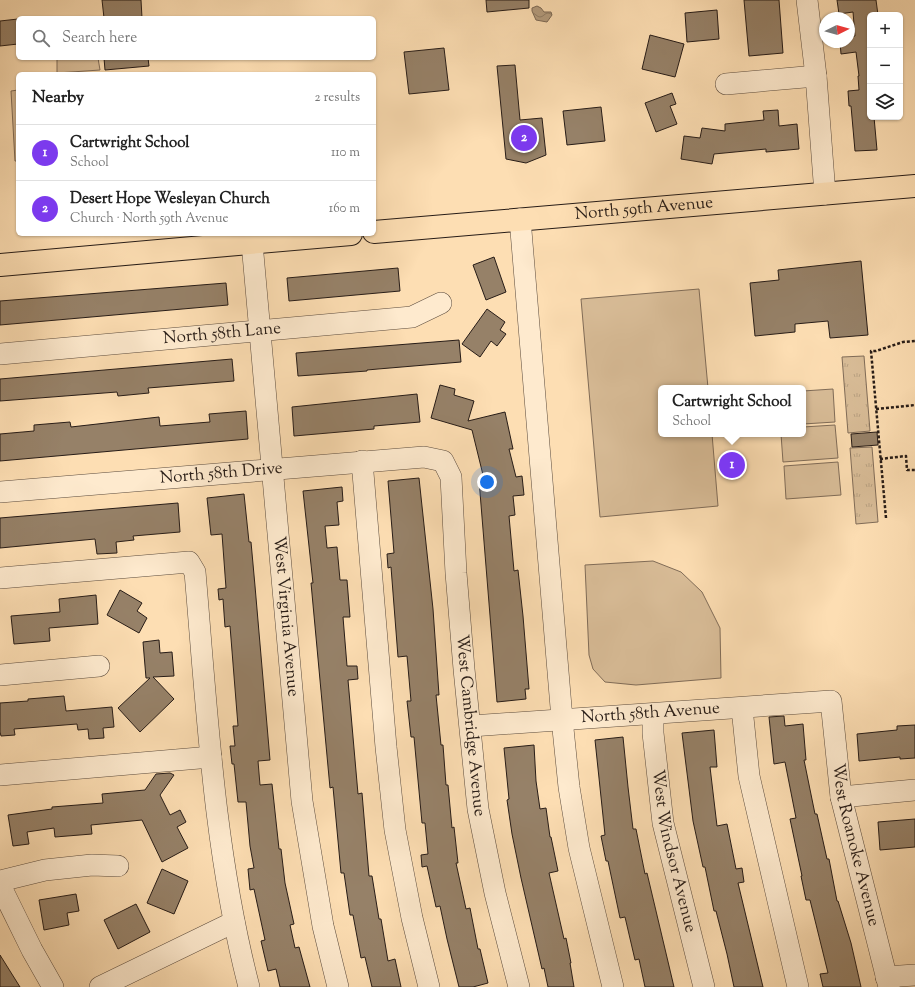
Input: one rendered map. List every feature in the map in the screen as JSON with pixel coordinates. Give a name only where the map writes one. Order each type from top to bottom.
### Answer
[{"type":"main road","name":"North 59th Avenue","points":[[376,232],[915,186]]},
{"type":"main road","points":[[0,265],[329,236]]},
{"type":"street","points":[[807,0],[816,76],[826,194]]},
{"type":"street","points":[[726,84],[816,76]]},
{"type":"street","points":[[520,219],[562,720],[569,787],[579,848],[613,987]]},
{"type":"street","name":"West Virginia Avenue","points":[[252,243],[302,801],[323,926],[338,987]]},
{"type":"street","name":"North 58th Lane","points":[[0,354],[412,317],[441,303]]},
{"type":"street","name":"North 58th Drive","points":[[0,492],[424,456],[443,461]]},
{"type":"street","points":[[362,461],[395,830],[412,918],[429,987]]},
{"type":"street","name":"West Cambridge Avenue","points":[[443,461],[451,477],[457,581],[478,809],[495,893],[519,987]]},
{"type":"street","points":[[0,578],[188,562],[195,572],[211,757],[223,854],[234,922],[249,987]]},
{"type":"street","points":[[0,675],[99,666]]},
{"type":"street","name":"North 58th Avenue","points":[[470,726],[831,701]]},
{"type":"street","name":"West Roanoke Avenue","points":[[831,701],[841,797],[887,982]]},
{"type":"street","points":[[742,708],[749,776],[798,987]]},
{"type":"street","name":"West Windsor Avenue","points":[[652,714],[663,823],[704,987]]},
{"type":"street","points":[[0,775],[211,757]]},
{"type":"street","points":[[841,797],[915,790]]},
{"type":"street","points":[[0,881],[45,870],[92,866],[118,866]]},
{"type":"street","points":[[0,885],[32,950],[54,987]]},
{"type":"street","points":[[100,987],[234,922]]},
{"type":"street","points":[[887,982],[915,975]]},
{"type":"path","points":[[886,518],[871,351],[876,351],[902,342],[915,341]]},
{"type":"path","points":[[876,409],[915,405]]},
{"type":"path","points":[[880,459],[906,456],[907,470],[915,470]]},
{"type":"green space","points":[[57,60],[98,60],[100,70],[71,72],[57,72]]},
{"type":"green space","points":[[16,90],[16,161],[15,161],[11,91]]},
{"type":"green space","points":[[699,289],[708,385],[658,385],[658,437],[712,437],[718,506],[600,517],[581,299]]},
{"type":"green space","points":[[864,356],[870,431],[848,433],[842,357]]},
{"type":"green space","points":[[833,389],[835,422],[806,424],[806,391]]},
{"type":"green space","points":[[835,425],[838,458],[783,462],[781,437],[806,437],[806,427]]},
{"type":"green space","points":[[872,447],[878,522],[856,524],[850,448]]},
{"type":"green space","points":[[838,462],[841,495],[786,499],[784,466]]},
{"type":"green space","points":[[653,561],[681,572],[702,592],[720,628],[721,678],[636,685],[605,682],[593,669],[589,655],[585,565]]},
{"type":"water","points":[[537,6],[544,12],[551,12],[552,15],[547,22],[536,20],[532,8]]},
{"type":"building","points":[[102,0],[141,0],[142,16],[104,16]]},
{"type":"building","points":[[486,0],[529,0],[529,8],[487,12]]},
{"type":"building","points":[[744,0],[779,0],[783,53],[749,56]]},
{"type":"building","points":[[837,0],[876,0],[878,12],[867,12],[867,120],[874,120],[877,150],[855,151],[851,106],[849,106],[848,91],[859,90],[856,52],[841,54],[840,48],[855,48],[855,12],[839,12]]},
{"type":"building","points":[[717,10],[719,39],[687,42],[685,13]]},
{"type":"building","points":[[16,19],[16,44],[0,46],[0,21]]},
{"type":"building","points":[[650,35],[684,44],[675,77],[642,69]]},
{"type":"building","points":[[444,48],[449,90],[409,94],[404,52]]},
{"type":"building","points":[[104,60],[148,60],[149,66],[105,70]]},
{"type":"building","points":[[515,65],[520,120],[542,118],[546,155],[526,163],[506,159],[497,66]]},
{"type":"building","points":[[672,93],[676,104],[670,106],[677,124],[656,132],[645,103]]},
{"type":"building","points":[[601,107],[605,141],[567,145],[563,111]]},
{"type":"building","points":[[778,110],[779,126],[797,124],[799,149],[766,152],[766,149],[714,154],[712,164],[681,159],[684,136],[700,138],[702,128],[725,131],[725,124],[764,120],[763,111]]},
{"type":"building","points":[[494,257],[506,292],[486,300],[473,265]]},
{"type":"building","points":[[861,261],[868,335],[830,338],[828,321],[795,324],[795,332],[755,336],[750,283],[779,280],[778,270]]},
{"type":"building","points":[[398,268],[400,291],[289,301],[287,278]]},
{"type":"building","points":[[226,283],[228,305],[0,325],[0,301]]},
{"type":"building","points":[[487,309],[505,322],[500,330],[506,334],[497,346],[491,341],[480,357],[462,344]]},
{"type":"building","points":[[459,340],[461,362],[298,376],[296,353]]},
{"type":"building","points":[[232,359],[234,381],[148,388],[149,393],[118,396],[117,392],[0,401],[0,379]]},
{"type":"building","points":[[440,385],[455,389],[454,395],[474,401],[468,421],[505,412],[513,449],[509,449],[516,477],[522,476],[524,495],[513,496],[515,515],[509,516],[514,571],[518,570],[523,616],[529,689],[525,689],[526,699],[497,702],[479,480],[484,479],[472,430],[431,418]]},
{"type":"building","points":[[417,394],[420,422],[374,426],[374,429],[294,436],[292,407]]},
{"type":"building","points":[[246,411],[248,439],[0,461],[0,434],[34,431],[34,425],[70,422],[71,427],[159,417],[160,426],[210,422],[209,414]]},
{"type":"building","points":[[877,432],[878,445],[852,447],[851,434]]},
{"type":"building","points":[[419,478],[433,609],[439,695],[436,695],[441,745],[443,745],[446,785],[448,785],[452,828],[454,827],[458,863],[456,863],[466,909],[470,908],[478,949],[480,949],[488,983],[473,987],[459,987],[440,906],[436,907],[427,866],[422,867],[421,855],[428,854],[425,823],[422,823],[414,737],[411,737],[407,701],[411,701],[407,656],[398,657],[391,567],[388,568],[387,554],[394,553],[388,481]]},
{"type":"building","points":[[342,487],[343,501],[337,502],[339,525],[325,526],[327,548],[337,547],[340,580],[347,580],[350,617],[343,617],[347,666],[357,666],[358,679],[348,680],[358,794],[362,793],[369,876],[372,876],[388,961],[395,959],[401,987],[372,987],[365,957],[361,958],[353,915],[350,915],[344,873],[341,873],[333,787],[330,788],[311,583],[313,583],[303,491]]},
{"type":"building","points":[[244,494],[249,542],[251,542],[270,760],[258,761],[260,785],[272,784],[279,849],[281,849],[285,883],[294,924],[290,925],[295,948],[299,947],[310,987],[280,987],[276,969],[268,971],[261,941],[265,940],[254,889],[250,890],[248,869],[254,868],[250,846],[246,802],[238,802],[234,764],[232,764],[230,746],[235,746],[233,726],[238,726],[230,626],[225,627],[223,599],[219,600],[218,589],[226,588],[222,534],[211,535],[207,498]]},
{"type":"building","points":[[178,503],[180,532],[133,536],[134,540],[116,542],[117,553],[97,554],[95,539],[0,548],[0,518]]},
{"type":"building","points":[[120,590],[142,603],[137,611],[147,618],[139,633],[107,615]]},
{"type":"building","points":[[96,595],[98,624],[49,628],[50,641],[14,644],[11,616],[60,612],[59,599]]},
{"type":"building","points":[[159,640],[160,653],[172,652],[174,676],[153,677],[174,699],[140,732],[118,708],[150,678],[146,678],[143,642]]},
{"type":"building","points":[[64,696],[66,711],[112,707],[114,727],[103,728],[104,738],[89,739],[88,729],[78,730],[77,724],[14,729],[15,735],[1,736],[0,703]]},
{"type":"building","points":[[784,716],[785,726],[803,724],[806,760],[804,760],[815,814],[817,814],[827,859],[829,859],[837,901],[851,943],[861,987],[823,987],[820,974],[828,973],[810,900],[806,900],[801,876],[790,819],[796,818],[785,762],[774,764],[769,717]]},
{"type":"building","points":[[915,725],[915,758],[900,759],[900,757],[859,761],[857,734],[897,730],[897,726]]},
{"type":"building","points":[[714,730],[717,767],[710,767],[717,826],[727,824],[736,869],[742,868],[744,882],[738,883],[763,987],[734,987],[716,911],[714,911],[705,867],[703,867],[693,821],[682,733]]},
{"type":"building","points":[[623,737],[633,829],[636,829],[645,874],[647,873],[674,987],[645,987],[639,959],[635,960],[625,917],[620,918],[608,861],[606,861],[601,836],[605,835],[595,740]]},
{"type":"building","points":[[534,745],[536,781],[540,809],[546,808],[550,837],[558,871],[549,873],[564,939],[566,938],[574,987],[548,987],[544,968],[542,969],[512,834],[507,800],[509,799],[504,748]]},
{"type":"building","points":[[170,773],[174,775],[160,795],[170,815],[180,810],[186,822],[177,827],[188,848],[162,862],[142,820],[91,825],[92,834],[55,837],[54,828],[27,832],[29,844],[13,846],[8,815],[52,809],[52,807],[103,803],[102,794],[145,790],[156,774]]},
{"type":"building","points":[[915,819],[915,847],[880,850],[878,822]]},
{"type":"building","points":[[162,869],[188,881],[174,914],[147,903]]},
{"type":"building","points":[[76,894],[79,911],[67,913],[69,925],[44,930],[39,900]]},
{"type":"building","points":[[136,904],[150,932],[118,949],[104,920]]},
{"type":"building","points":[[0,955],[20,987],[0,987]]},
{"type":"place","name":"Desert Hope Wesleyan Church","points":[[524,138]]},
{"type":"place","name":"Cartwright School","points":[[732,465]]}]
